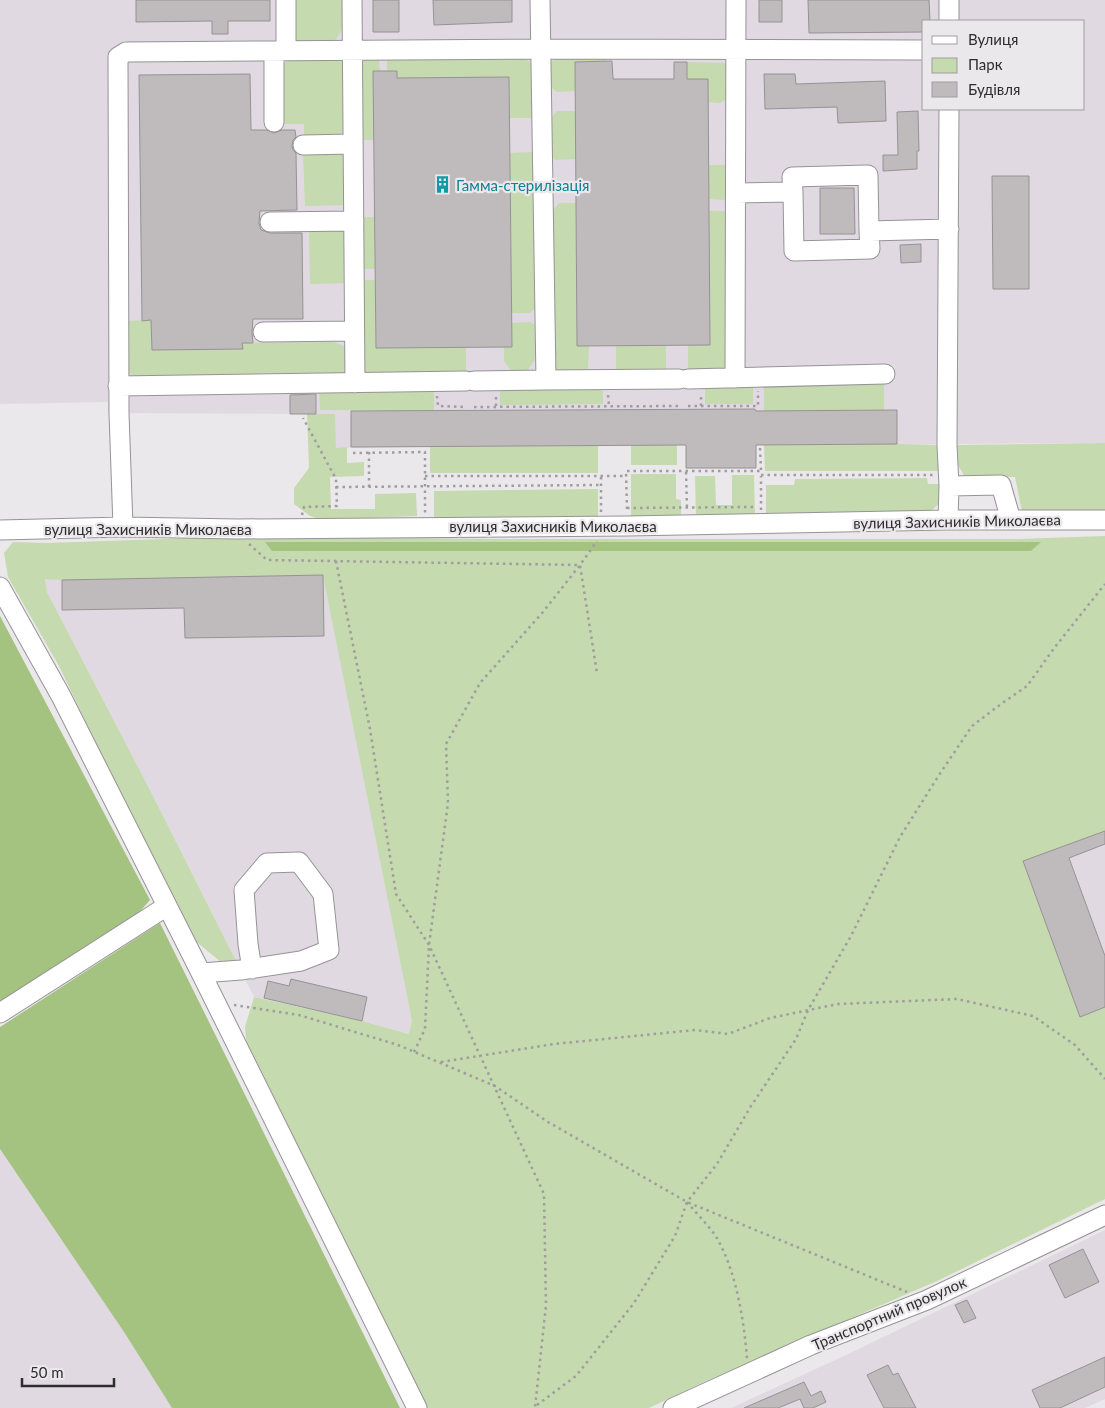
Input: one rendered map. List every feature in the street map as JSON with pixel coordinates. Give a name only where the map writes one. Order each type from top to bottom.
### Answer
[{"type":"street","points":[[274,122],[286,0]]},
{"type":"street","points":[[352,0],[355,383]]},
{"type":"street","points":[[540,0],[546,380]]},
{"type":"street","points":[[735,378],[736,0]]},
{"type":"street","points":[[949,0],[949,20]]},
{"type":"street","points":[[123,527],[118,386],[118,57],[126,52],[541,49],[922,50]]},
{"type":"street","points":[[948,520],[949,110]]},
{"type":"street","points":[[303,145],[353,144]]},
{"type":"street","points":[[868,175],[869,231],[870,249],[794,251],[792,176],[868,175]]},
{"type":"street","points":[[736,193],[793,192]]},
{"type":"street","points":[[270,222],[354,221]]},
{"type":"street","points":[[869,231],[949,229]]},
{"type":"street","points":[[263,332],[354,330]]},
{"type":"street","points":[[118,386],[684,379],[885,374]]},
{"type":"street","points":[[949,480],[1001,485],[1011,520]]},
{"type":"street","name":"вулиця Захисників Миколаєва","points":[[0,530],[123,527],[238,529],[627,526],[948,520],[1105,520]]},
{"type":"street","points":[[0,587],[61,696],[417,1408]]},
{"type":"street","points":[[201,973],[252,969],[302,961],[329,950],[323,894],[299,862],[267,863],[244,890],[252,969]]},
{"type":"street","points":[[0,1013],[167,906]]},
{"type":"street","name":"Транспортний провулок","points":[[672,1408],[811,1345],[927,1300],[1105,1215]]},
{"type":"path","points":[[438,406],[466,407]]},
{"type":"path","points":[[474,407],[680,406]]},
{"type":"path","points":[[688,406],[758,406]]},
{"type":"path","points":[[297,528],[304,508],[337,506],[336,479],[303,418]]},
{"type":"path","points":[[760,448],[761,524]]},
{"type":"path","points":[[369,452],[369,487]]},
{"type":"path","points":[[353,453],[425,452],[425,527]]},
{"type":"path","points":[[627,526],[626,471],[761,471]]},
{"type":"path","points":[[686,472],[688,525]]},
{"type":"path","points":[[761,475],[949,480]]},
{"type":"path","points":[[425,476],[626,476]]},
{"type":"path","points":[[414,1052],[425,1029],[429,945],[448,803],[446,744],[480,683],[543,612],[580,565],[604,526],[601,476]]},
{"type":"path","points":[[336,487],[601,485]]},
{"type":"path","points":[[238,529],[247,542],[267,560],[580,565]]},
{"type":"path","points":[[336,561],[370,729],[396,894],[429,945],[544,1194],[546,1305],[536,1407]]},
{"type":"path","points":[[580,565],[597,673]]},
{"type":"path","points":[[536,1407],[576,1376],[634,1303],[674,1236],[687,1202],[718,1164],[751,1106],[796,1039],[808,1010],[851,936],[900,837],[972,726],[1026,686],[1055,646],[1105,584]]},
{"type":"path","points":[[440,1063],[554,1044],[695,1030],[728,1034],[770,1018],[838,1004],[958,998],[1033,1016],[1075,1045],[1105,1079]]},
{"type":"path","points":[[215,1002],[299,1015],[398,1045],[495,1086],[548,1122],[687,1202],[927,1300]]},
{"type":"path","points":[[687,1202],[714,1235],[730,1266],[745,1329],[748,1373]]},
{"type":"shaded area","points":[[0,0],[1105,0],[1105,443],[756,445],[756,468],[686,468],[686,445],[336,448],[334,414],[108,413],[108,402],[0,404]]},
{"type":"shaded area","points":[[323,575],[412,1021],[410,1034],[362,1021],[254,997],[151,792],[47,592],[45,578],[62,580]]},
{"type":"shaded area","points":[[1105,831],[1105,1007],[1080,1017],[1023,861]]},
{"type":"shaded area","points":[[0,1149],[124,1332],[172,1408],[0,1408]]},
{"type":"shaded area","points":[[1105,1230],[1105,1399],[1085,1408],[731,1408],[846,1355]]},
{"type":"green space","points":[[291,0],[346,0],[344,24],[333,44],[296,46],[291,38]]},
{"type":"green space","points":[[291,56],[333,56],[348,64],[347,130],[340,134],[304,136],[304,124],[280,124],[279,70]]},
{"type":"green space","points":[[607,56],[606,61],[575,62],[575,91],[557,92],[552,88],[550,73],[552,61],[562,57]]},
{"type":"green space","points":[[392,57],[519,57],[529,61],[535,68],[536,117],[510,118],[509,77],[397,78],[397,71],[387,71],[387,61]]},
{"type":"green space","points":[[370,58],[379,60],[380,71],[373,71],[374,140],[365,140],[359,137],[362,61]]},
{"type":"green space","points":[[687,62],[724,63],[729,68],[728,98],[720,103],[708,102],[708,79],[687,79]]},
{"type":"green space","points":[[557,111],[575,111],[575,159],[555,160],[550,154],[550,119]]},
{"type":"green space","points":[[532,152],[536,155],[537,307],[530,313],[512,313],[510,153]]},
{"type":"green space","points":[[303,154],[342,154],[348,159],[348,205],[305,206]]},
{"type":"green space","points":[[709,165],[724,165],[729,168],[728,198],[723,200],[709,199]]},
{"type":"green space","points":[[559,203],[576,203],[577,345],[589,346],[588,368],[584,372],[561,373],[554,368],[553,210]]},
{"type":"green space","points":[[709,211],[726,211],[729,216],[729,364],[725,369],[688,369],[688,345],[710,345]]},
{"type":"green space","points":[[364,217],[374,217],[375,269],[364,269],[360,266],[360,220]]},
{"type":"green space","points":[[309,231],[348,231],[348,283],[310,284]]},
{"type":"green space","points":[[359,280],[375,280],[376,348],[466,347],[466,372],[366,373],[360,366]]},
{"type":"green space","points":[[151,320],[152,350],[242,349],[242,343],[334,342],[348,348],[349,366],[344,373],[260,373],[252,380],[141,380],[123,369],[124,321]]},
{"type":"green space","points":[[531,322],[538,328],[537,357],[527,371],[512,372],[504,361],[504,347],[512,346],[512,323]]},
{"type":"green space","points":[[666,345],[666,369],[616,370],[616,346]]},
{"type":"green space","points":[[884,382],[884,410],[764,411],[764,383]]},
{"type":"green space","points":[[705,383],[753,383],[753,404],[705,404]]},
{"type":"green space","points":[[603,385],[603,404],[500,405],[500,386]]},
{"type":"green space","points":[[434,388],[434,411],[320,410],[319,389]]},
{"type":"green space","points":[[307,414],[335,414],[336,448],[347,447],[347,463],[364,462],[364,476],[330,477],[331,509],[375,509],[375,494],[416,493],[417,516],[323,520],[310,516],[294,504],[294,488],[309,468]]},
{"type":"green space","points":[[1105,443],[1105,512],[1022,512],[1015,477],[965,477],[958,465],[957,445]]},
{"type":"green space","points":[[598,445],[598,473],[430,473],[430,446]]},
{"type":"green space","points":[[631,445],[677,445],[677,465],[631,465]]},
{"type":"green space","points":[[764,445],[942,445],[942,471],[765,471]]},
{"type":"green space","points":[[631,474],[676,474],[676,499],[681,500],[681,515],[631,516]]},
{"type":"green space","points":[[732,475],[754,475],[755,517],[696,518],[695,476],[715,476],[716,505],[732,505]]},
{"type":"green space","points":[[927,478],[928,484],[943,484],[943,490],[939,503],[934,509],[924,515],[766,516],[766,485],[794,485],[795,479]]},
{"type":"green space","points":[[598,489],[598,516],[434,518],[434,491]]},
{"type":"green space","points":[[253,536],[498,539],[1017,539],[1105,536],[1105,831],[1023,861],[1080,1016],[1105,1007],[1105,1199],[937,1281],[704,1382],[649,1408],[425,1408],[247,1049],[245,1027],[254,997],[362,1021],[409,1034],[412,1021],[323,576],[45,579],[47,592],[237,963],[222,963],[193,939],[59,666],[8,577],[4,553],[13,542],[46,543]]},
{"type":"green space","points":[[265,542],[1041,542],[1031,551],[272,551]]},
{"type":"green space","points":[[0,616],[150,900],[136,916],[0,1001]]},
{"type":"green space","points":[[160,923],[400,1408],[172,1408],[124,1332],[0,1149],[0,1027]]},
{"type":"building","points":[[136,0],[270,0],[270,21],[228,21],[228,34],[212,34],[212,21],[136,22]]},
{"type":"building","points":[[373,0],[399,0],[399,32],[373,32]]},
{"type":"building","points":[[433,0],[512,0],[512,22],[434,25]]},
{"type":"building","points":[[759,0],[782,0],[782,22],[759,22]]},
{"type":"building","points":[[808,0],[929,0],[930,20],[922,20],[922,32],[809,33]]},
{"type":"building","points":[[612,61],[613,79],[674,79],[674,62],[687,62],[687,79],[708,79],[710,345],[577,346],[575,62]]},
{"type":"building","name":"Гамма-стерилізація","points":[[373,71],[397,71],[397,78],[509,77],[512,347],[376,348]]},
{"type":"building","points":[[250,74],[251,130],[267,130],[274,133],[282,130],[295,130],[296,137],[293,140],[292,146],[296,153],[297,210],[260,211],[259,223],[261,230],[270,233],[302,233],[303,319],[253,319],[253,343],[242,343],[243,349],[152,350],[151,320],[142,321],[139,75]]},
{"type":"building","points":[[764,74],[795,74],[796,84],[885,81],[886,121],[838,123],[837,107],[765,109]]},
{"type":"building","points":[[918,111],[919,151],[917,151],[917,169],[883,171],[883,155],[898,155],[897,112]]},
{"type":"building","points":[[992,176],[1029,176],[1029,289],[993,289]]},
{"type":"building","points":[[820,188],[854,188],[855,234],[820,234]]},
{"type":"building","points":[[921,244],[921,262],[901,263],[900,245]]},
{"type":"building","points":[[316,394],[316,414],[290,414],[290,395]]},
{"type":"building","points":[[755,409],[756,411],[897,410],[897,444],[756,445],[756,468],[686,468],[686,445],[351,447],[351,411]]},
{"type":"building","points":[[323,575],[324,636],[185,638],[184,608],[62,610],[62,580]]},
{"type":"building","points":[[1105,831],[1105,844],[1069,858],[1105,956],[1105,1007],[1080,1017],[1023,861]]},
{"type":"building","points":[[291,979],[367,997],[362,1021],[264,998],[268,981],[289,986]]},
{"type":"building","points":[[1083,1249],[1099,1282],[1065,1298],[1049,1265]]},
{"type":"building","points":[[967,1300],[976,1318],[964,1323],[955,1305]]},
{"type":"building","points":[[1105,1357],[1105,1387],[1060,1408],[1040,1408],[1032,1390]]},
{"type":"building","points":[[888,1365],[893,1375],[898,1373],[916,1408],[884,1408],[867,1375]]},
{"type":"building","points":[[804,1382],[811,1396],[821,1391],[826,1402],[813,1408],[804,1408],[800,1399],[778,1408],[744,1408]]},
{"type":"place","name":"Гамма-стерилізація","points":[[442,185]]}]
